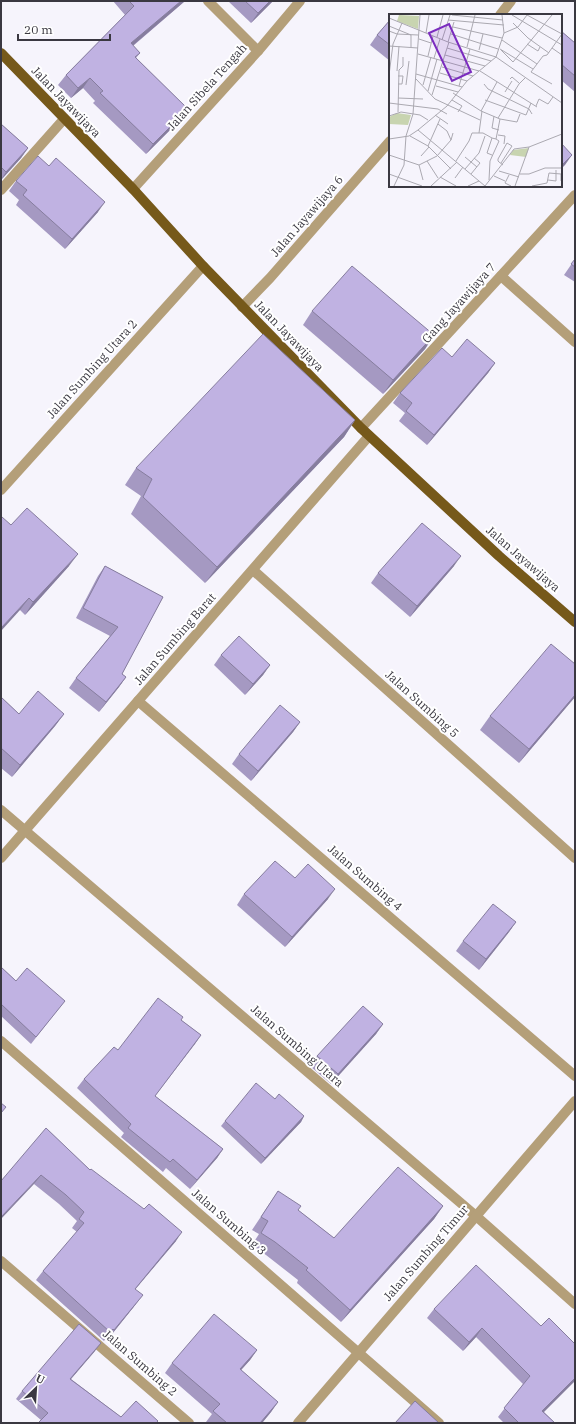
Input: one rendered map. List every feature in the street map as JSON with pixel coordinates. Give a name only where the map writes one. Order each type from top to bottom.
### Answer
[{"type":"main road","name":"Jalan Jayawijaya","points":[[1,52],[133,189],[242,307],[369,436],[499,556],[575,622]]},
{"type":"street","points":[[208,1],[258,51]]},
{"type":"street","name":"Jalan Sibela Tengah","points":[[133,189],[258,51],[300,1]]},
{"type":"street","points":[[501,14],[511,1]]},
{"type":"street","points":[[1,190],[64,119]]},
{"type":"street","name":"Jalan Jayawijaya 6","points":[[242,307],[270,278],[389,142]]},
{"type":"street","name":"Gang Jayawijaya 7","points":[[361,428],[575,195]]},
{"type":"street","name":"Jalan Sumbing Utara 2","points":[[1,490],[203,266]]},
{"type":"street","points":[[501,276],[575,342]]},
{"type":"street","name":"Jalan Sumbing Barat","points":[[1,858],[369,436]]},
{"type":"street","name":"Jalan Sumbing 5","points":[[253,570],[575,858]]},
{"type":"street","name":"Jalan Sumbing 4","points":[[138,701],[575,1076]]},
{"type":"street","name":"Jalan Sumbing Utara","points":[[1,810],[476,1216],[575,1304]]},
{"type":"street","name":"Jalan Sumbing 3","points":[[1,1041],[439,1423]]},
{"type":"street","name":"Jalan Sumbing Timur","points":[[298,1423],[575,1101]]},
{"type":"street","name":"Jalan Sumbing 2","points":[[1,1261],[189,1423]]},
{"type":"building","points":[[129,1],[181,1],[131,43],[140,53],[135,57],[188,109],[153,144],[100,93],[103,91],[90,78],[78,88],[66,75],[134,6]]},
{"type":"building","points":[[245,1],[270,1],[258,13]]},
{"type":"building","points":[[389,21],[389,44],[377,35]]},
{"type":"building","points":[[562,32],[575,43],[575,76],[562,65]]},
{"type":"building","points":[[1,124],[28,148],[6,172],[1,167]]},
{"type":"building","points":[[562,144],[572,155],[562,165]]},
{"type":"building","points":[[38,156],[49,166],[56,158],[105,202],[72,239],[23,195],[27,190],[16,181]]},
{"type":"building","points":[[575,259],[575,267],[571,264]]},
{"type":"building","points":[[352,266],[434,335],[393,380],[312,311]]},
{"type":"building","points":[[263,334],[355,420],[217,567],[143,497],[152,479],[136,468]]},
{"type":"building","points":[[467,339],[495,363],[434,435],[406,411],[412,403],[400,393],[442,348],[452,357]]},
{"type":"building","points":[[27,508],[78,554],[33,602],[29,598],[1,628],[1,518],[2,517],[11,525]]},
{"type":"building","points":[[422,523],[461,556],[417,606],[378,573]]},
{"type":"building","points":[[105,566],[163,597],[122,674],[126,677],[106,702],[76,678],[118,627],[83,608]]},
{"type":"building","points":[[239,636],[270,665],[253,684],[221,655]]},
{"type":"building","points":[[551,644],[575,664],[575,695],[529,749],[490,716]]},
{"type":"building","points":[[38,691],[64,714],[20,765],[1,748],[1,697],[19,714]]},
{"type":"building","points":[[280,705],[300,722],[258,771],[239,754]]},
{"type":"building","points":[[275,861],[295,878],[308,864],[335,889],[292,937],[244,894]]},
{"type":"building","points":[[493,904],[516,922],[486,959],[463,941]]},
{"type":"building","points":[[1,967],[16,981],[27,968],[65,1001],[36,1037],[1,1004]]},
{"type":"building","points":[[158,998],[183,1017],[181,1020],[201,1035],[155,1096],[223,1149],[197,1180],[173,1159],[170,1162],[128,1128],[131,1124],[84,1079],[114,1047],[118,1050]]},
{"type":"building","points":[[363,1006],[383,1024],[338,1074],[317,1056]]},
{"type":"building","points":[[256,1083],[275,1099],[279,1094],[304,1116],[265,1158],[225,1121]]},
{"type":"building","points":[[1,1103],[6,1107],[1,1113]]},
{"type":"building","points":[[46,1128],[90,1170],[91,1169],[144,1209],[149,1204],[182,1232],[135,1289],[143,1295],[114,1330],[113,1329],[110,1332],[43,1271],[84,1223],[79,1219],[84,1212],[41,1175],[1,1217],[1,1181]]},
{"type":"building","points":[[398,1167],[443,1206],[350,1310],[306,1270],[308,1268],[261,1233],[268,1221],[261,1217],[278,1191],[301,1206],[298,1210],[334,1238]]},
{"type":"building","points":[[476,1265],[541,1326],[549,1318],[575,1344],[575,1378],[542,1411],[555,1423],[519,1423],[504,1408],[530,1376],[482,1328],[469,1342],[434,1309]]},
{"type":"building","points":[[214,1314],[257,1350],[240,1369],[278,1402],[260,1423],[227,1423],[213,1411],[220,1404],[172,1363]]},
{"type":"building","points":[[79,1324],[101,1343],[70,1379],[121,1417],[136,1401],[158,1421],[156,1423],[38,1423],[48,1413],[22,1391]]},
{"type":"building","points":[[415,1401],[439,1423],[395,1423]]}]
